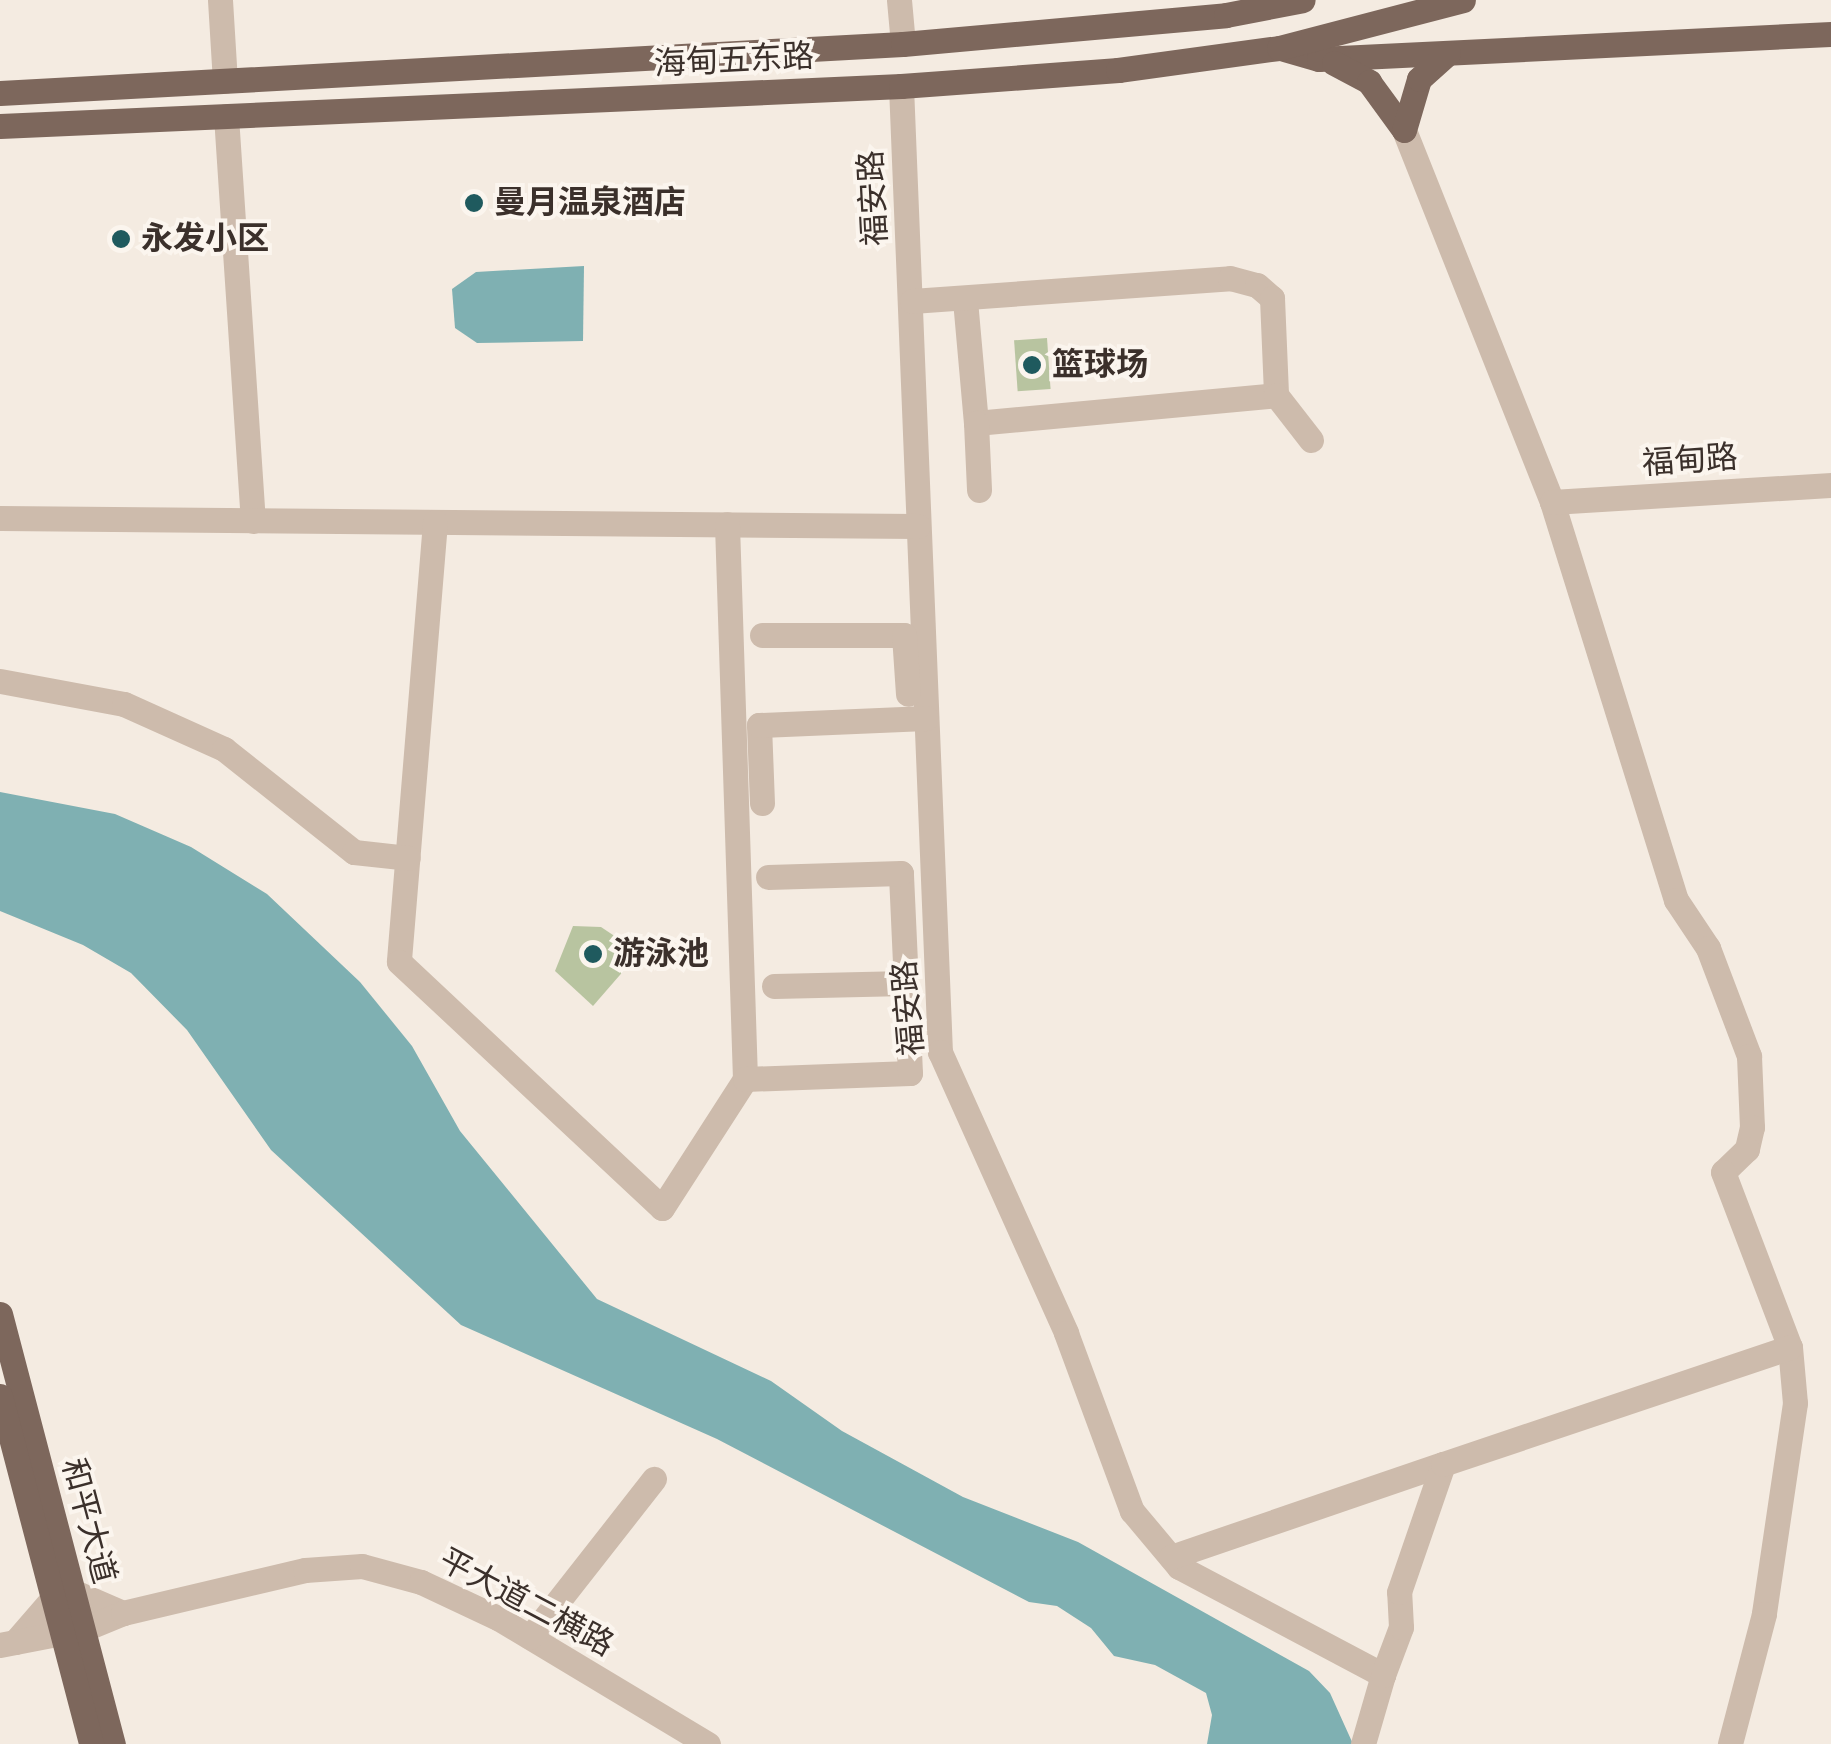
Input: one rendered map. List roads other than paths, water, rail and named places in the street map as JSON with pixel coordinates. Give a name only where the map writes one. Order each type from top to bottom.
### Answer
[{"type":"main road","points":[[1226,15],[1267,0]]},
{"type":"main road","name":"海甸五东路","points":[[0,92],[903,44],[1226,15],[1303,0]]},
{"type":"main road","name":"海甸五东路","points":[[0,126],[901,86],[1118,70],[1279,48],[1463,0]]},
{"type":"main road","points":[[1319,59],[1826,32]]},
{"type":"main road","points":[[1279,48],[1354,68],[1404,130]]},
{"type":"main road","points":[[1404,130],[1419,79],[1448,52]]},
{"type":"main road","name":"和平大道","points":[[0,1314],[72,1632],[91,1744]]},
{"type":"main road","name":"和平大道","points":[[0,1396],[63,1594]]},
{"type":"main road","name":"和平大道","points":[[72,1632],[113,1744]]},
{"type":"street","points":[[220,0],[226,82]]},
{"type":"street","points":[[900,0],[903,44]]},
{"type":"street","name":"福安路","points":[[901,86],[912,302],[918,719],[940,1052],[1066,1333],[1132,1511],[1171,1557],[1384,1675]]},
{"type":"street","points":[[226,116],[253,520]]},
{"type":"street","points":[[1404,130],[1552,502],[1676,900],[1708,948],[1749,1056],[1749,1138],[1724,1172],[1790,1348],[1795,1404],[1770,1576],[1730,1744]]},
{"type":"street","points":[[912,302],[1230,278],[1257,285],[1272,298],[1276,396],[1311,440]]},
{"type":"street","points":[[966,300],[980,490]]},
{"type":"street","points":[[976,424],[1276,396]]},
{"type":"street","name":"福甸路","points":[[1552,502],[1831,485]]},
{"type":"street","points":[[0,518],[918,526]]},
{"type":"street","points":[[435,522],[400,962],[662,1208],[745,1079],[727,524]]},
{"type":"street","points":[[762,635],[904,635],[918,719],[759,725],[762,803]]},
{"type":"street","points":[[0,681],[124,704],[224,749],[354,852],[408,858]]},
{"type":"street","points":[[745,1079],[910,1073],[901,873],[768,877]]},
{"type":"street","points":[[774,986],[906,982]]},
{"type":"street","points":[[1171,1557],[1790,1348]]},
{"type":"street","points":[[1364,1743],[1400,1627],[1398,1592],[1443,1464]]},
{"type":"street","points":[[530,1637],[654,1479]]},
{"type":"street","name":"平大道二横路","points":[[8,1643],[72,1632],[123,1613],[305,1570],[362,1566],[422,1582],[530,1637],[708,1744]]},
{"type":"street","points":[[8,1643],[63,1594],[123,1613]]},
{"type":"water","points":[[584,266],[583,341],[477,343],[455,328],[452,289],[476,272]]},
{"type":"water","points":[[0,792],[115,814],[191,847],[267,894],[360,982],[412,1046],[460,1131],[597,1299],[771,1381],[842,1431],[963,1497],[1078,1542],[1309,1671],[1330,1693],[1353,1744],[1207,1744],[1212,1715],[1206,1693],[1155,1665],[1114,1656],[1091,1628],[1057,1606],[1029,1602],[717,1439],[461,1325],[271,1150],[187,1030],[131,973],[83,945],[0,911]]},
{"type":"place","name":"曼月温泉酒店","points":[[474,203]]},
{"type":"place","name":"永发小区","points":[[121,239]]},
{"type":"place","name":"篮球场","points":[[1032,365]]},
{"type":"place","name":"游泳池","points":[[593,954]]}]
